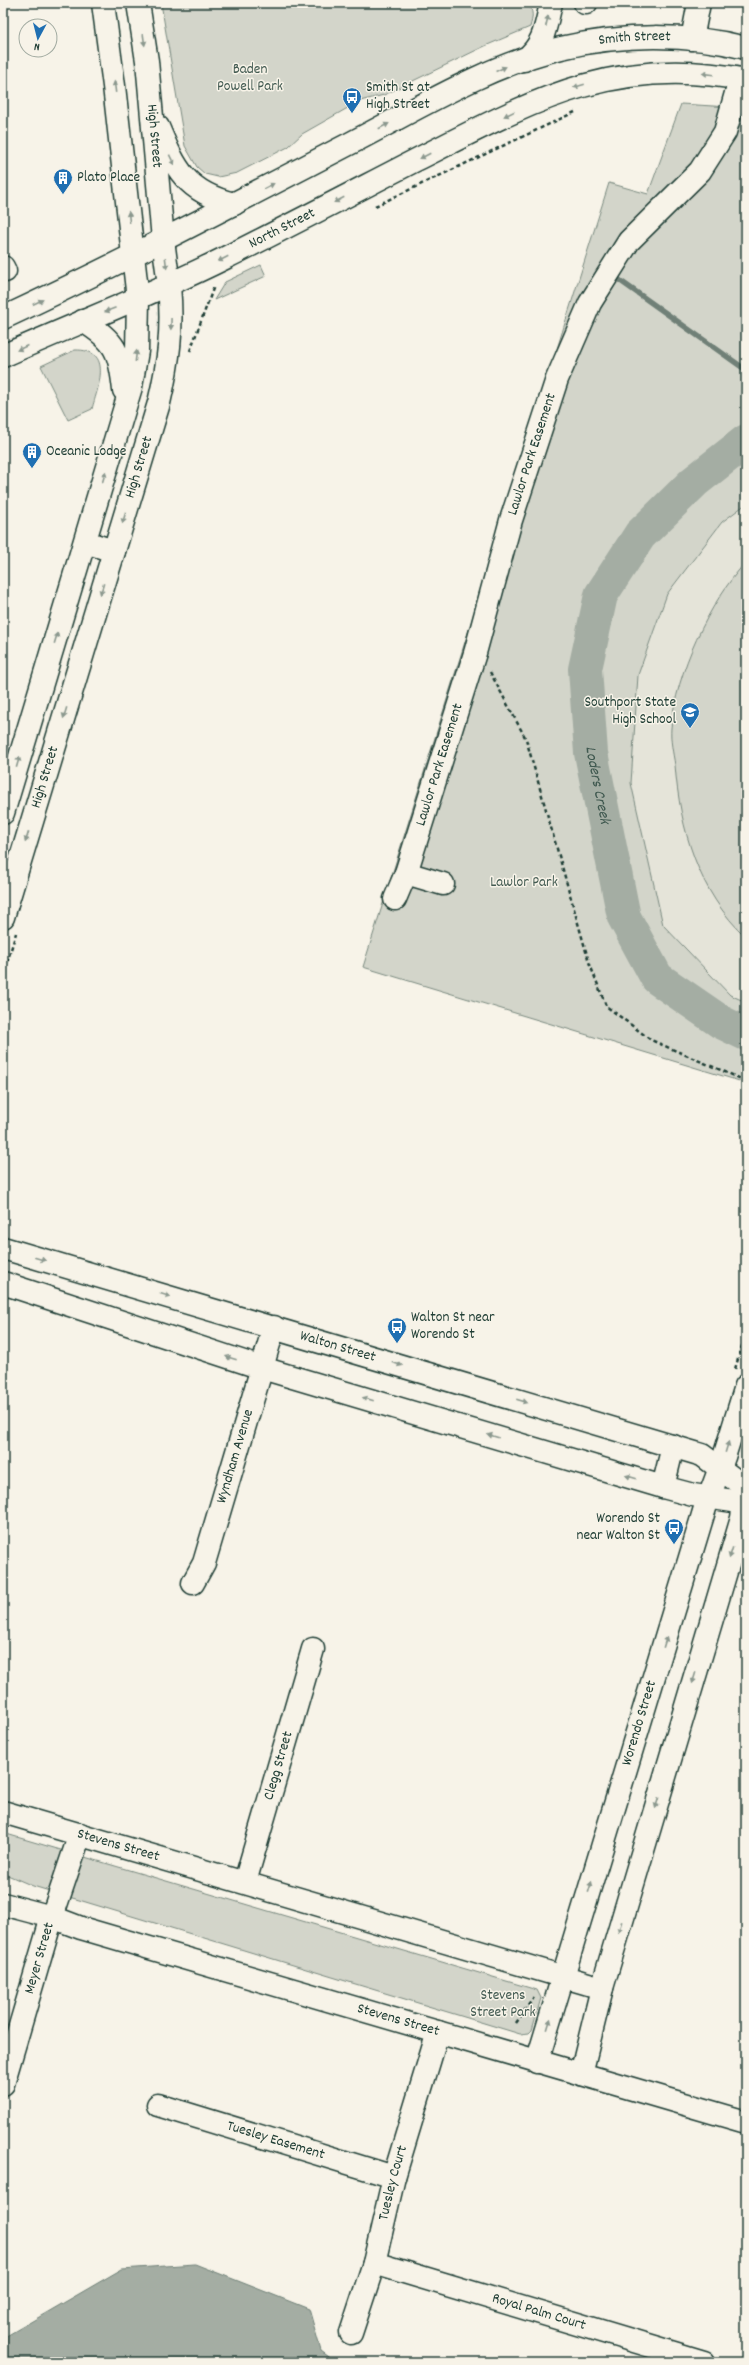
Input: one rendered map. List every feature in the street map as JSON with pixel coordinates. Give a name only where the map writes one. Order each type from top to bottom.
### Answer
[{"type":"main road","name":"High Street","points":[[3,813],[125,407],[137,351],[138,299],[116,100],[103,3]]},
{"type":"main road","name":"High Street","points":[[10,923],[114,551],[152,428],[165,378],[172,326],[147,61],[138,3]]},
{"type":"main road","points":[[3,318],[163,240],[439,98],[524,60],[532,54],[541,41],[551,3]]},
{"type":"main road","points":[[692,39],[699,3]]},
{"type":"main road","name":"Smith Street","points":[[524,60],[560,48],[616,40],[652,37],[692,39],[746,48]]},
{"type":"main road","name":"North Street","points":[[3,356],[169,285],[460,138],[558,92],[614,77],[643,73],[705,73],[743,80]]},
{"type":"main road","name":"Lawlor Park Easement","points":[[395,899],[406,872],[476,650],[513,513],[557,379],[590,303],[629,240],[700,171],[725,132],[743,80]]},
{"type":"main road","points":[[151,111],[173,164],[182,177],[203,193],[234,204]]},
{"type":"main road","points":[[83,321],[104,335],[117,351],[121,364],[125,407]]},
{"type":"main road","points":[[85,542],[114,551]]},
{"type":"main road","points":[[406,872],[443,884]]},
{"type":"main road","name":"Walton Street","points":[[3,1248],[702,1454],[746,1494]]},
{"type":"main road","points":[[3,1283],[262,1368],[663,1486],[710,1497],[746,1494],[739,1525],[602,1988],[581,2074]]},
{"type":"main road","name":"Wyndham Avenue","points":[[193,1583],[204,1563],[274,1327]]},
{"type":"main road","name":"Worendo Street","points":[[537,2062],[710,1497],[720,1469],[740,1378]]},
{"type":"main road","points":[[663,1486],[673,1446]]},
{"type":"main road","name":"Clegg Street","points":[[245,1882],[313,1649]]},
{"type":"main road","name":"Stevens Street","points":[[3,1812],[602,1988]]},
{"type":"main road","name":"Meyer Street","points":[[3,2084],[52,1917],[80,1834]]},
{"type":"main road","name":"Stevens Street","points":[[3,1891],[52,1917]]},
{"type":"main road","name":"Stevens Street","points":[[3,1904],[52,1917],[81,1928],[746,2122]]},
{"type":"main road","name":"Tuesley Court","points":[[351,2333],[374,2263],[394,2177],[438,2032]]},
{"type":"main road","name":"Tuesley Easement","points":[[158,2105],[394,2177]]},
{"type":"main road","name":"Royal Palm Court","points":[[374,2263],[704,2362]]},
{"type":"path","points":[[373,207],[580,109]]},
{"type":"path","points":[[190,353],[215,284]]},
{"type":"path","points":[[476,650],[526,738],[589,962],[606,1006],[651,1040],[746,1081]]},
{"type":"path","points":[[3,976],[10,923]]},
{"type":"path","points":[[740,1378],[746,1333]]},
{"type":"path","points":[[516,2023],[529,2002],[538,1992]]},
{"type":"shaded area","name":"Southport State High School","points":[[746,504],[746,1002],[730,995],[663,925],[631,783],[638,675],[667,594],[722,522]]},
{"type":"shaded area","points":[[195,2264],[309,2309],[321,2351],[336,2362],[3,2362],[3,2338],[122,2269]]},
{"type":"green space","name":"Baden Powell Park","points":[[161,3],[527,3],[532,11],[532,17],[530,27],[485,46],[384,95],[360,101],[302,134],[288,147],[237,173],[218,177],[205,174],[197,167],[185,146]]},
{"type":"green space","name":"Lawlor Park","points":[[681,104],[729,107],[746,112],[746,504],[722,522],[667,594],[638,675],[631,783],[663,925],[730,995],[746,1002],[746,1083],[363,967],[609,183],[648,194]]},
{"type":"green space","points":[[261,265],[266,276],[214,300],[225,282]]},
{"type":"green space","points":[[75,350],[87,351],[95,356],[99,362],[100,380],[92,409],[68,420],[41,366]]},
{"type":"green space","points":[[746,562],[746,937],[729,919],[715,900],[694,858],[681,813],[671,742],[671,728],[674,707],[680,684],[696,639],[719,597],[732,578]]},
{"type":"green space","name":"Stevens Street Park","points":[[3,1833],[537,1990],[541,1998],[532,2030],[529,2033],[520,2034],[33,1886],[3,1873]]},
{"type":"waterway","points":[[615,277],[746,370]]},
{"type":"waterway","name":"Loders Creek","points":[[746,441],[694,482],[640,535],[601,595],[585,669],[591,753],[624,917],[657,978],[721,1022],[746,1034]]},
{"type":"place","name":"Smith St at High Street","points":[[352,114]]},
{"type":"place","name":"Plato Place","points":[[63,195]]},
{"type":"place","name":"Oceanic Lodge","points":[[32,469]]},
{"type":"place","name":"Southport State High School","points":[[690,729]]},
{"type":"place","name":"Walton St near Worendo St","points":[[397,1344]]},
{"type":"place","name":"Worendo St near Walton St","points":[[674,1545]]}]
